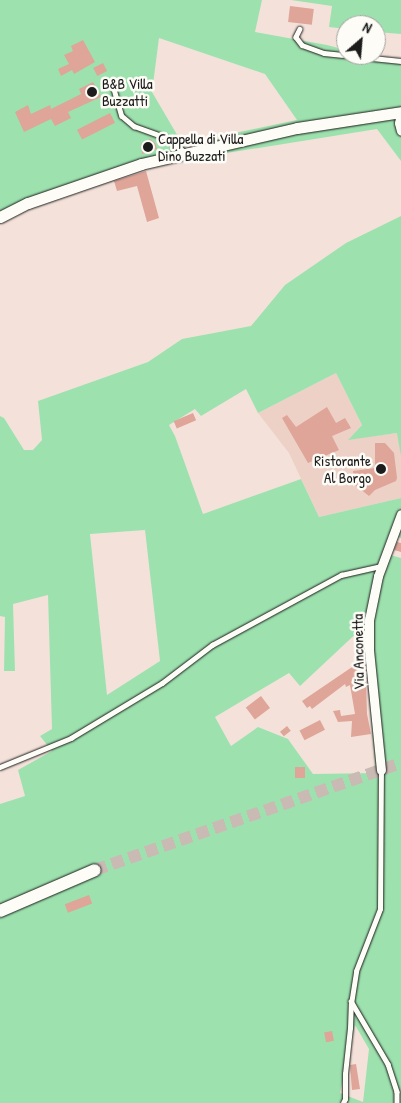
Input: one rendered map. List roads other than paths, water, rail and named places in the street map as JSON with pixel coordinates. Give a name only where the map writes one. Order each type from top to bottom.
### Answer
[{"type":"main road","points":[[0,912],[95,870]]},
{"type":"street","points":[[0,217],[28,203],[141,164],[326,122],[401,112],[399,123],[401,131]]},
{"type":"street","name":"Via Anconetta","points":[[381,770],[368,634],[371,605],[381,566],[397,538],[401,514]]},
{"type":"lane","points":[[300,29],[296,37],[302,45],[324,53],[401,62]]},
{"type":"lane","points":[[112,82],[122,116],[134,126],[165,138],[186,153]]},
{"type":"lane","points":[[0,767],[71,738],[162,683],[212,645],[333,579],[341,575],[381,566]]},
{"type":"lane","points":[[343,1103],[346,1099],[345,1074],[351,1001],[356,971],[380,909],[381,770]]},
{"type":"lane","points":[[351,1001],[388,1064],[397,1092],[397,1103]]},
{"type":"tunnel","points":[[95,870],[401,763]]},
{"type":"place","name":"B&B Villa Buzzatti","points":[[92,92]]},
{"type":"place","name":"Cappella di Villa Dino Buzzati","points":[[148,147]]},
{"type":"place","name":"Ristorante Al Borgo","points":[[381,469]]}]
